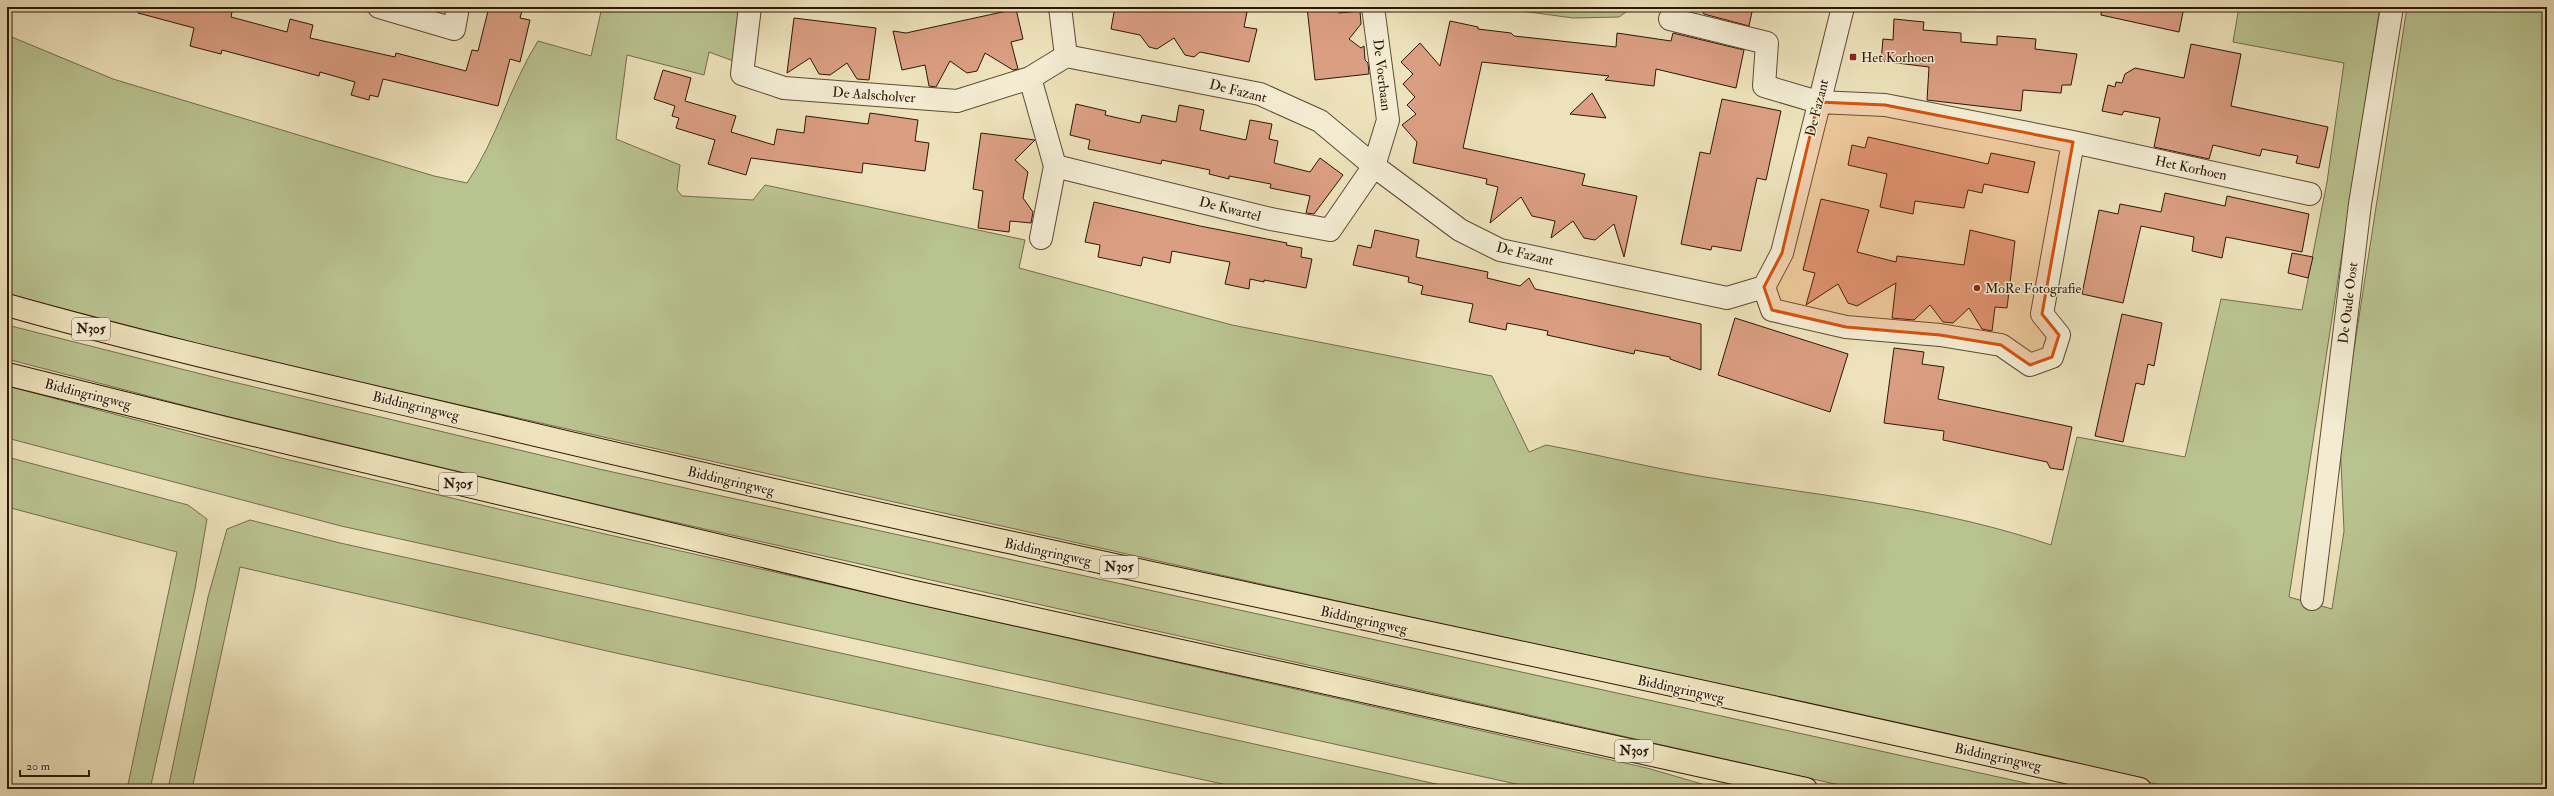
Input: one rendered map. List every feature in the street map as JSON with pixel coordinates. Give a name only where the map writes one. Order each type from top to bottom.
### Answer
[{"type":"main road","name":"Biddingringweg","points":[[7,305],[87,328],[659,464],[923,524],[2140,789]]},
{"type":"main road","name":"Biddingringweg","points":[[7,374],[233,430],[910,591],[1806,789]]},
{"type":"street","points":[[379,7],[454,28],[458,7]]},
{"type":"street","name":"De Aalscholver","points":[[750,7],[742,74],[784,88],[957,101],[1030,78],[1066,56]]},
{"type":"street","points":[[1060,7],[1066,56]]},
{"type":"street","name":"De Voerbaan","points":[[1373,7],[1388,120],[1374,166]]},
{"type":"street","name":"De Fazant","points":[[1066,56],[1260,94],[1320,121],[1374,166],[1460,230],[1500,250],[1727,298],[1764,287],[1782,253],[1818,102],[1843,7]]},
{"type":"street","name":"De Oude Oost","points":[[2312,599],[2360,204],[2392,7]]},
{"type":"street","name":"Het Korhoen","points":[[1670,20],[1768,43],[1764,86],[1818,102],[1885,105],[2073,142],[2310,194]]},
{"type":"street","points":[[1030,78],[1055,166],[1041,238]]},
{"type":"street","points":[[1764,287],[1772,310],[1846,327],[1940,336],[2001,345],[2030,364],[2052,357],[2058,335],[2042,314],[2073,142]]},
{"type":"street","name":"De Kwartel","points":[[1055,166],[1271,219],[1330,230],[1374,166]]},
{"type":"highlighted area","points":[[1818,102],[1885,105],[2073,142],[2042,314],[2059,335],[2052,357],[2030,365],[2001,345],[1940,335],[1846,327],[1772,310],[1764,287],[1782,253]]},
{"type":"green space","points":[[602,7],[745,7],[736,62],[709,52],[704,75],[627,55],[616,139],[680,165],[677,190],[682,196],[753,200],[765,185],[1025,240],[1019,268],[1232,325],[1492,376],[1529,452],[1546,445],[1702,476],[1889,505],[1971,522],[2051,545],[2077,437],[2185,457],[2221,299],[2302,310],[2327,182],[2344,63],[2233,42],[2239,7],[2380,7],[2289,597],[2332,609],[2344,531],[2340,440],[2407,7],[2547,7],[2547,789],[2179,789],[272,363],[7,294],[7,35],[113,79],[434,176],[467,183],[487,148],[519,76],[538,41],[591,56]]},
{"type":"green space","points":[[1492,7],[1633,7],[1619,17],[1573,18]]},
{"type":"green space","points":[[7,325],[225,380],[599,469],[2053,789],[1857,789],[603,506],[217,414],[7,359]]},
{"type":"green space","points":[[7,386],[281,458],[605,534],[1647,768],[1719,789],[1539,789],[341,526],[7,438]]},
{"type":"green space","points":[[7,457],[188,505],[207,519],[195,589],[150,789],[127,789],[177,552],[7,507]]},
{"type":"green space","points":[[250,520],[340,543],[1459,789],[1246,789],[616,653],[240,567],[192,789],[168,789],[208,597],[227,529]]},
{"type":"building","points":[[139,7],[233,7],[231,17],[287,32],[290,19],[313,25],[310,38],[395,57],[396,53],[466,71],[472,50],[478,51],[489,7],[523,7],[520,18],[530,20],[520,62],[510,59],[498,106],[383,79],[378,97],[370,95],[369,100],[351,95],[355,82],[320,72],[319,76],[222,50],[221,54],[190,46],[194,28],[138,13]]},
{"type":"building","points":[[1115,7],[1222,7],[1247,12],[1244,27],[1257,29],[1249,62],[1200,52],[1194,57],[1185,55],[1174,38],[1157,49],[1149,47],[1140,35],[1111,29]]},
{"type":"building","points":[[1307,7],[1338,7],[1339,13],[1360,11],[1361,24],[1349,39],[1361,48],[1364,46],[1365,60],[1368,63],[1369,74],[1315,80]]},
{"type":"building","points":[[1698,7],[1753,7],[1749,26],[1704,14]]},
{"type":"building","points":[[2102,7],[2184,7],[2179,32],[2101,15]]},
{"type":"building","points":[[1016,9],[1023,39],[1011,42],[1018,69],[1013,70],[985,53],[977,71],[967,73],[950,61],[936,87],[929,86],[925,65],[902,70],[893,31],[906,33]]},
{"type":"building","points":[[794,18],[876,28],[869,80],[857,79],[847,63],[830,75],[819,74],[810,58],[787,73]]},
{"type":"building","points":[[1894,19],[1924,22],[1923,30],[1961,33],[1961,42],[1997,45],[1997,36],[2036,39],[2035,49],[2077,54],[2071,85],[2062,85],[2061,93],[2023,90],[2021,111],[1927,100],[1929,67],[1881,61],[1883,39],[1893,40]]},
{"type":"building","points":[[1450,21],[1478,27],[1478,29],[1511,33],[1514,36],[1616,47],[1617,33],[1671,41],[1673,33],[1744,50],[1736,88],[1656,69],[1654,86],[1605,80],[1609,76],[1482,62],[1463,148],[1585,174],[1582,185],[1637,196],[1624,257],[1614,224],[1595,240],[1584,238],[1573,221],[1551,238],[1555,221],[1532,216],[1521,197],[1490,223],[1498,187],[1486,184],[1487,179],[1413,163],[1417,142],[1402,125],[1416,114],[1407,105],[1415,97],[1403,84],[1413,74],[1401,62],[1420,43],[1440,66]]},
{"type":"building","points":[[2191,44],[2241,54],[2231,106],[2328,127],[2319,168],[2296,163],[2298,156],[2262,149],[2260,156],[2213,145],[2209,159],[2154,147],[2160,118],[2124,111],[2122,115],[2102,111],[2108,85],[2115,87],[2116,82],[2122,83],[2125,74],[2135,68],[2184,78]]},
{"type":"building","points":[[663,70],[691,78],[685,101],[736,116],[731,132],[774,145],[777,129],[804,133],[806,116],[868,124],[870,113],[918,120],[915,141],[929,143],[925,171],[863,163],[862,173],[751,158],[746,175],[708,164],[715,140],[676,128],[679,118],[672,116],[675,106],[654,99]]},
{"type":"building","points":[[1592,93],[1606,118],[1570,114]]},
{"type":"building","points":[[1722,99],[1781,111],[1766,180],[1757,178],[1741,251],[1712,246],[1711,250],[1681,244],[1700,152],[1710,154]]},
{"type":"building","points":[[1076,104],[1106,111],[1105,115],[1140,123],[1142,115],[1176,122],[1179,105],[1204,110],[1200,130],[1246,140],[1250,120],[1272,124],[1269,139],[1278,141],[1274,163],[1310,172],[1320,158],[1343,175],[1314,214],[1306,213],[1310,196],[1270,188],[1271,184],[1229,176],[1229,179],[1209,174],[1210,170],[1162,160],[1161,164],[1088,149],[1090,140],[1070,135]]},
{"type":"building","points":[[981,133],[1035,140],[1015,160],[1028,172],[1023,198],[1033,212],[1031,223],[1010,221],[1009,232],[978,228],[983,191],[973,189]]},
{"type":"building","points":[[1868,137],[1988,164],[1991,153],[2035,162],[2028,193],[1984,184],[1982,193],[1968,190],[1964,208],[1915,201],[1913,214],[1880,207],[1887,174],[1848,165],[1852,145],[1865,148]]},
{"type":"building","points":[[2165,193],[2225,206],[2227,196],[2309,214],[2302,252],[2226,237],[2222,258],[2192,251],[2194,237],[2141,226],[2123,303],[2082,294],[2099,210],[2118,214],[2120,204],[2161,212]]},
{"type":"building","points":[[1821,199],[1869,210],[1857,252],[1896,262],[1897,256],[1964,265],[1970,230],[2015,241],[2007,308],[1995,307],[1992,331],[1982,329],[1969,308],[1953,323],[1943,322],[1930,305],[1914,320],[1892,318],[1896,283],[1857,306],[1848,303],[1838,284],[1806,305],[1815,273],[1803,270]]},
{"type":"building","points":[[1094,202],[1200,226],[1287,243],[1286,245],[1302,248],[1301,257],[1312,259],[1306,288],[1264,280],[1264,282],[1250,279],[1249,289],[1225,284],[1230,262],[1172,251],[1170,263],[1143,257],[1141,266],[1098,257],[1100,245],[1085,242]]},
{"type":"building","points":[[1375,230],[1419,240],[1416,257],[1488,272],[1487,278],[1520,286],[1529,278],[1535,289],[1701,324],[1701,370],[1670,359],[1670,357],[1635,350],[1634,354],[1547,335],[1548,331],[1507,323],[1506,330],[1469,322],[1473,304],[1421,294],[1423,286],[1408,282],[1409,277],[1353,265],[1358,245],[1371,248]]},
{"type":"building","points":[[2292,253],[2313,257],[2308,278],[2288,273]]},
{"type":"building","points":[[2122,314],[2162,323],[2154,366],[2148,364],[2144,385],[2136,383],[2123,442],[2095,436]]},
{"type":"building","points":[[1735,318],[1848,354],[1830,412],[1718,375]]},
{"type":"building","points":[[1894,348],[1924,352],[1922,364],[1944,367],[1938,399],[2072,427],[2063,470],[2050,468],[2047,462],[1943,440],[1944,431],[1884,423]]},
{"type":"place","name":"Het Korhoen","points":[[1853,57]]},
{"type":"place","name":"MoRe Fotografie","points":[[1977,288]]}]
